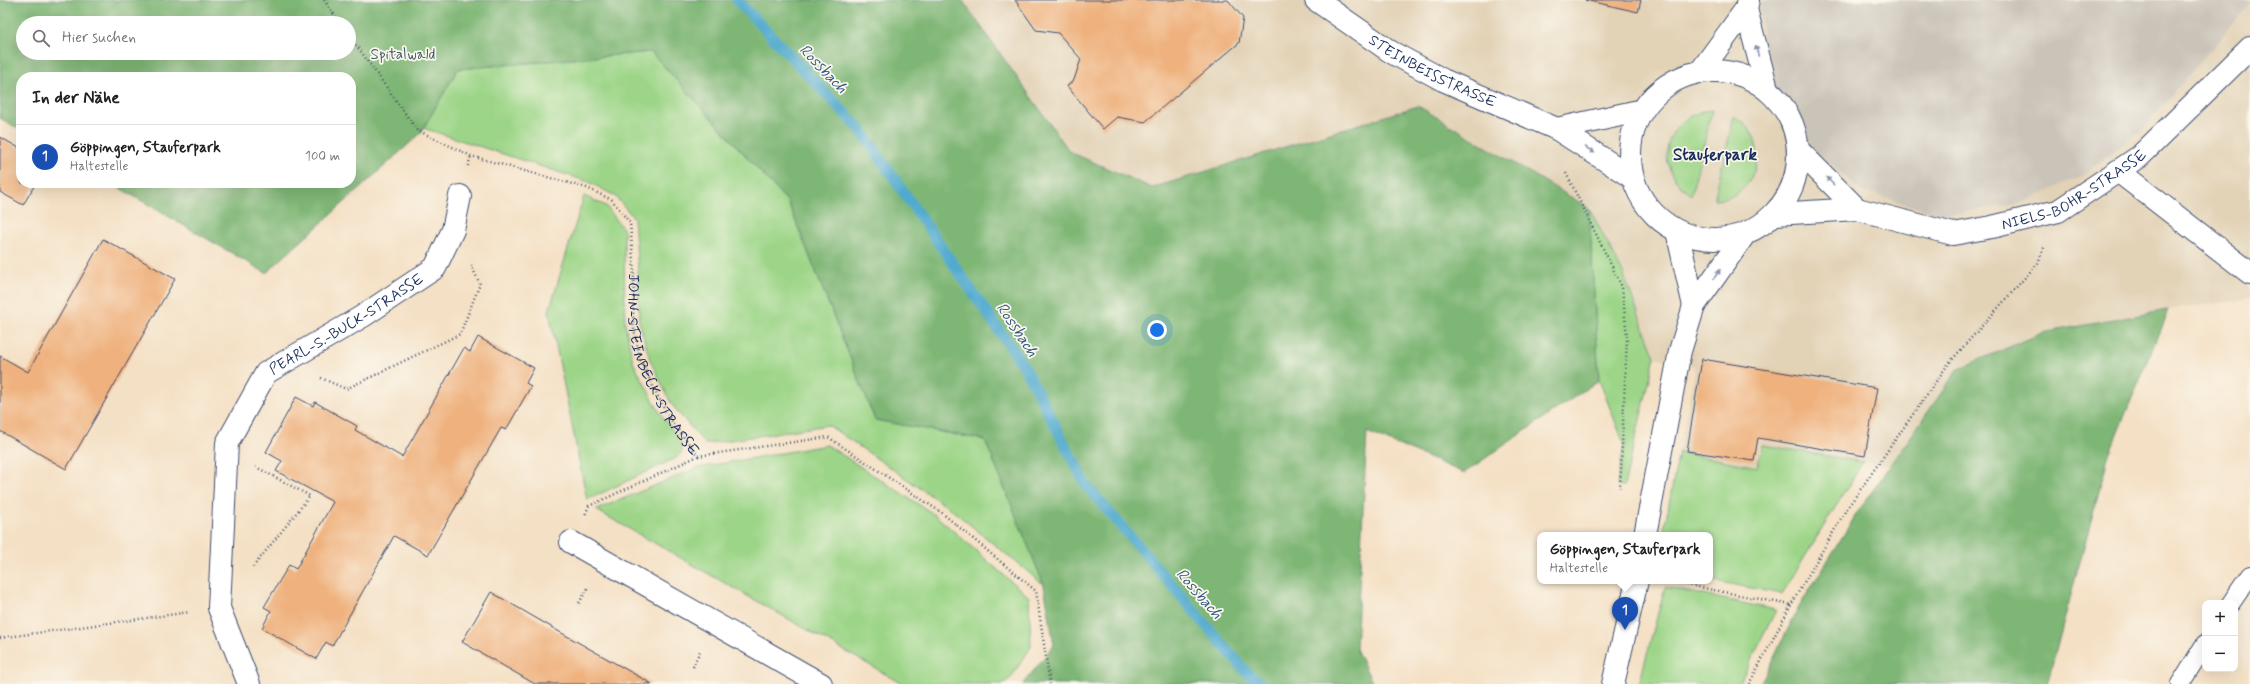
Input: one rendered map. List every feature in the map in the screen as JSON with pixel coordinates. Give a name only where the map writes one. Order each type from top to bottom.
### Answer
[{"type":"street","name":"STEINBEISSTRASSE","points":[[1316,0],[1404,59],[1443,80],[1552,127],[1633,178]]},
{"type":"street","points":[[1700,72],[1747,4]]},
{"type":"street","points":[[1747,4],[1767,89]]},
{"type":"street","name":"NIELS-BOHR-STRASSE","points":[[1774,214],[1857,209],[1917,226],[1953,234],[1992,227],[2058,211],[2140,157],[2250,48]]},
{"type":"street","points":[[1700,72],[1724,72],[1746,77],[1767,89],[1783,106],[1794,127],[1798,150],[1796,174],[1788,195],[1774,214],[1745,234],[1722,240],[1699,238],[1677,231],[1657,218],[1642,199],[1633,178],[1630,154],[1633,132],[1643,110],[1658,92],[1678,79],[1700,72]]},
{"type":"street","points":[[1552,127],[1643,110]]},
{"type":"street","name":"NIELS-BOHR-STRASSE","points":[[1798,150],[1857,209]]},
{"type":"street","points":[[2118,171],[2250,273]]},
{"type":"street","name":"PEARL-S.-BUCK-STRASSE","points":[[249,684],[219,608],[227,443],[266,373],[363,316],[435,268],[454,230],[460,196]]},
{"type":"street","points":[[1677,231],[1694,306]]},
{"type":"street","points":[[1646,532],[1680,351],[1694,306],[1745,234]]},
{"type":"street","points":[[571,542],[821,684]]},
{"type":"street","points":[[1614,684],[1636,584]]},
{"type":"lane","points":[[2233,600],[2250,575]]},
{"type":"lane","points":[[2180,684],[2202,649]]},
{"type":"path","points":[[324,0],[335,16]]},
{"type":"path","name":"JOHN-STEINBECK-STRASSE","points":[[356,45],[417,130],[471,156],[587,188],[612,200],[630,223],[634,271],[633,324],[640,358],[666,413],[698,456],[589,506],[571,542]]},
{"type":"path","points":[[1552,127],[1574,193],[1622,287],[1627,336],[1620,494]]},
{"type":"path","points":[[1749,684],[1791,605],[1846,510],[1949,363],[2038,263],[2058,211]]},
{"type":"path","points":[[286,361],[346,389],[460,334],[480,284],[454,230]]},
{"type":"path","points":[[698,456],[828,437],[942,513],[1036,591],[1050,684]]},
{"type":"path","points":[[0,638],[219,608],[310,496],[227,451]]},
{"type":"path","points":[[1682,584],[1791,605]]},
{"type":"shaded area","points":[[962,0],[1762,0],[1760,6],[2145,127],[2250,3],[2250,299],[2168,310],[2042,333],[1958,369],[1889,466],[1763,445],[1758,467],[1679,452],[1696,367],[1655,357],[1622,271],[1589,208],[1418,106],[1152,189],[1070,152]]},
{"type":"shaded area","points":[[1762,0],[2250,0],[2250,3],[2145,127],[2081,176],[2019,204],[1941,215],[1861,190],[1807,144],[1766,79],[1760,6]]},
{"type":"green space","name":"Spitalwald","points":[[0,0],[962,0],[1070,152],[1152,188],[1418,106],[1589,208],[1599,380],[1464,473],[1367,432],[1356,649],[1373,684],[1023,684],[1054,645],[1044,585],[985,440],[875,420],[788,202],[651,52],[458,69],[420,134],[266,273],[120,188],[356,188],[356,72],[16,72],[16,127],[0,118]]},
{"type":"green space","points":[[651,52],[788,202],[875,420],[985,440],[1044,585],[952,510],[828,425],[705,444],[672,405],[650,360],[639,321],[638,272],[634,218],[615,196],[589,182],[423,128],[458,69]]},
{"type":"green space","points":[[1712,110],[1691,195],[1678,184],[1671,171],[1667,158],[1668,145],[1673,132],[1682,122],[1695,114]]},
{"type":"green space","points":[[1734,116],[1742,121],[1752,133],[1756,144],[1757,156],[1755,167],[1751,178],[1736,194],[1726,199],[1714,200]]},
{"type":"green space","points":[[584,196],[606,206],[624,230],[625,323],[633,362],[659,411],[681,442],[682,452],[676,458],[587,500],[549,311]]},
{"type":"green space","points":[[1589,208],[1622,271],[1655,357],[1624,486],[1617,486],[1624,444],[1599,380]]},
{"type":"green space","points":[[2168,310],[2109,454],[2047,684],[1760,684],[1799,607],[1857,513],[1958,369],[2042,333]]},
{"type":"green space","points":[[827,445],[935,515],[1029,597],[1031,647],[1010,679],[1002,684],[903,684],[596,510],[697,468]]},
{"type":"green space","points":[[1763,445],[1863,462],[1782,594],[1713,581],[1713,532],[1664,532],[1679,452],[1757,467]]},
{"type":"green space","points":[[1665,587],[1776,610],[1739,684],[1639,684]]},
{"type":"building","points":[[1015,0],[1228,0],[1243,18],[1239,43],[1145,122],[1117,117],[1103,129],[1067,86],[1074,80],[1081,59],[1058,33],[1036,30]]},
{"type":"building","points":[[1585,0],[1641,0],[1638,12]]},
{"type":"building","points":[[0,137],[16,146],[16,188],[33,188],[23,205],[0,192]]},
{"type":"building","points":[[103,239],[175,279],[66,469],[0,431],[0,356],[28,372]]},
{"type":"building","points":[[478,337],[534,368],[526,383],[531,386],[506,430],[501,428],[428,555],[394,536],[332,646],[326,642],[316,659],[262,628],[271,611],[264,607],[289,565],[296,569],[333,502],[276,471],[282,461],[266,452],[296,397],[313,406],[315,402],[357,426],[355,430],[402,457],[464,348],[470,352]]},
{"type":"building","points":[[1702,359],[1877,388],[1865,456],[1758,438],[1754,461],[1687,451]]},
{"type":"building","points":[[491,592],[652,684],[535,684],[462,642]]},
{"type":"waterway","name":"Rossbach","points":[[737,0],[860,129],[1025,368],[1086,485],[1247,673],[1261,684]]},
{"type":"place","name":"Göppingen, Stauferpark","points":[[1625,630]]},
{"type":"district","name":"Stauferpark","points":[[1715,154]]}]
